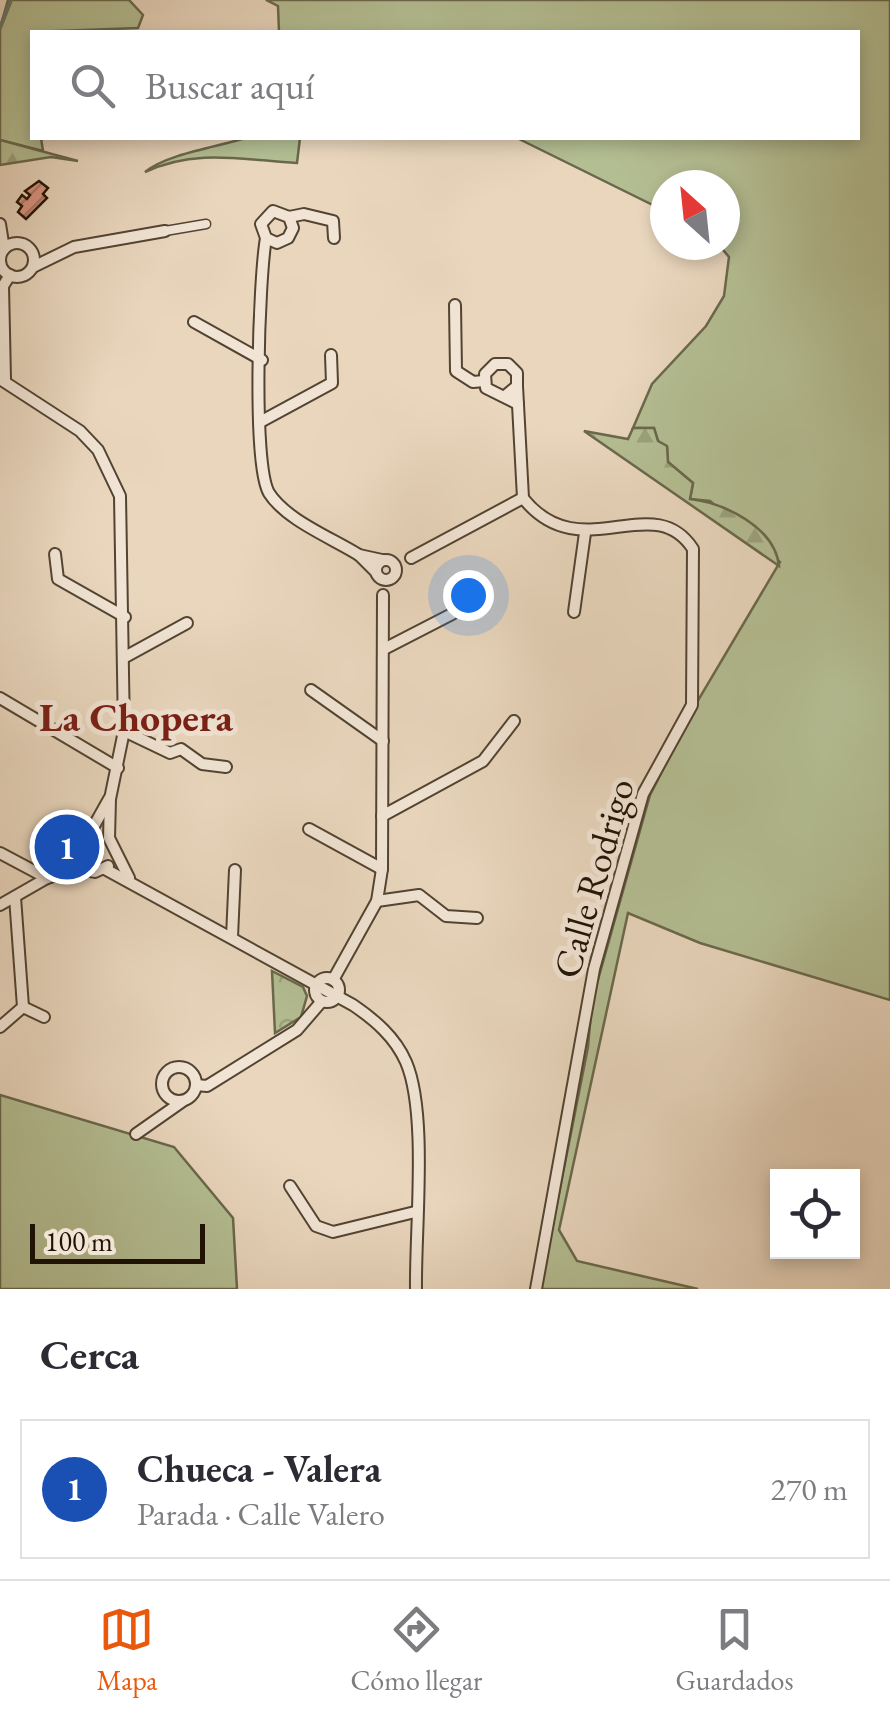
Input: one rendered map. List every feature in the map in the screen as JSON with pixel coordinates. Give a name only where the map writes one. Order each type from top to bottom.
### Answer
[{"type":"street","points":[[334,238],[332,221],[304,214],[289,216],[279,211],[268,214],[262,224],[266,238],[260,422],[261,470],[272,498],[359,554],[377,574],[383,595],[382,869],[377,900],[333,980],[337,996]]},
{"type":"street","points":[[266,238],[277,243],[288,238],[293,228],[289,216]]},
{"type":"street","points":[[0,224],[4,249],[0,260],[10,276]]},
{"type":"street","points":[[10,276],[23,276],[74,247],[206,224]]},
{"type":"street","points":[[4,249],[14,242],[26,245],[34,255],[33,267]]},
{"type":"street","points":[[10,276],[3,286],[2,379],[80,431],[110,470],[123,519],[124,731],[110,798],[109,838],[130,879]]},
{"type":"street","points":[[455,306],[456,372],[473,382],[484,381]]},
{"type":"street","points":[[194,322],[262,360]]},
{"type":"street","points":[[260,422],[332,384],[330,355]]},
{"type":"street","points":[[484,381],[490,368],[501,363],[517,373],[523,498],[534,512],[585,533],[574,612]]},
{"type":"street","points":[[484,381],[491,393],[518,404]]},
{"type":"street","points":[[505,396],[517,386]]},
{"type":"street","points":[[383,595],[410,558],[523,498]]},
{"type":"street","name":"Calle Rodrigo","points":[[536,1289],[594,969],[644,794],[692,705],[693,549],[683,533],[667,524],[645,522],[585,533]]},
{"type":"street","points":[[56,554],[58,578],[125,617]]},
{"type":"street","points":[[359,554],[386,560],[410,558]]},
{"type":"street","points":[[377,574],[386,560]]},
{"type":"street","points":[[386,560],[394,575]]},
{"type":"street","points":[[377,574],[394,575]]},
{"type":"street","points":[[384,649],[452,614]]},
{"type":"street","points":[[125,657],[187,622]]},
{"type":"street","points":[[311,690],[383,740]]},
{"type":"street","points":[[0,698],[118,768]]},
{"type":"street","points":[[382,816],[482,761],[514,721]]},
{"type":"street","points":[[124,731],[170,753],[181,749],[202,764],[226,767]]},
{"type":"street","points":[[47,878],[74,851],[79,839],[90,832],[110,798]]},
{"type":"street","points":[[309,829],[382,869]]},
{"type":"street","points":[[90,832],[109,838]]},
{"type":"street","points":[[74,851],[80,867]]},
{"type":"street","points":[[0,853],[47,878]]},
{"type":"street","points":[[105,869],[114,854]]},
{"type":"street","points":[[0,905],[47,878],[80,867],[95,872],[105,869],[130,879],[337,996],[379,1025],[406,1062],[416,1104],[416,1289]]},
{"type":"street","points":[[232,937],[235,870]]},
{"type":"street","points":[[377,900],[419,895],[446,916],[477,918]]},
{"type":"street","points":[[15,897],[23,1007]]},
{"type":"street","points":[[322,1002],[316,995],[316,985],[323,979],[333,980]]},
{"type":"street","points":[[196,1085],[207,1086],[296,1030],[322,1002],[337,996]]},
{"type":"street","points":[[23,1007],[44,1017]]},
{"type":"street","points":[[0,1027],[23,1007]]},
{"type":"street","points":[[183,1101],[166,1094],[164,1076],[174,1068],[187,1069],[196,1085]]},
{"type":"street","points":[[136,1134],[183,1101],[196,1085]]},
{"type":"street","points":[[290,1186],[316,1226],[333,1232],[415,1212]]},
{"type":"green space","points":[[8,0],[129,0],[143,15],[138,28],[30,30],[30,140],[41,140],[43,151],[0,140],[0,28]]},
{"type":"green space","points":[[266,0],[890,0],[890,1000],[700,943],[628,913],[559,1230],[577,1261],[698,1289],[540,1289],[588,1047],[592,1001],[650,795],[700,697],[780,562],[710,501],[690,499],[693,483],[668,462],[667,447],[658,441],[654,428],[633,428],[652,384],[706,326],[724,296],[729,260],[740,260],[740,170],[650,170],[650,204],[521,140],[860,140],[860,30],[279,30],[278,6]]},
{"type":"green space","points":[[0,140],[78,161],[51,157],[0,165]]},
{"type":"green space","points":[[239,140],[300,140],[297,163],[201,158],[145,172],[179,156]]},
{"type":"green space","points":[[633,428],[654,428],[658,441],[667,446],[668,462],[693,483],[690,499],[746,519],[768,540],[779,566],[584,431],[628,439]]},
{"type":"green space","points":[[272,971],[303,987],[307,996],[301,1017],[275,1033]]},
{"type":"green space","points":[[0,1095],[174,1147],[233,1218],[237,1289],[0,1289]]},
{"type":"building","points":[[39,181],[48,188],[43,194],[47,198],[26,219],[18,212],[22,206],[17,202],[22,195],[27,199],[30,195],[25,191]]},
{"type":"waterway","points":[[0,28],[11,0]]},
{"type":"place","name":"Chueca - Valera","points":[[67,847]]},
{"type":"district","name":"La Chopera","points":[[136,717]]}]
